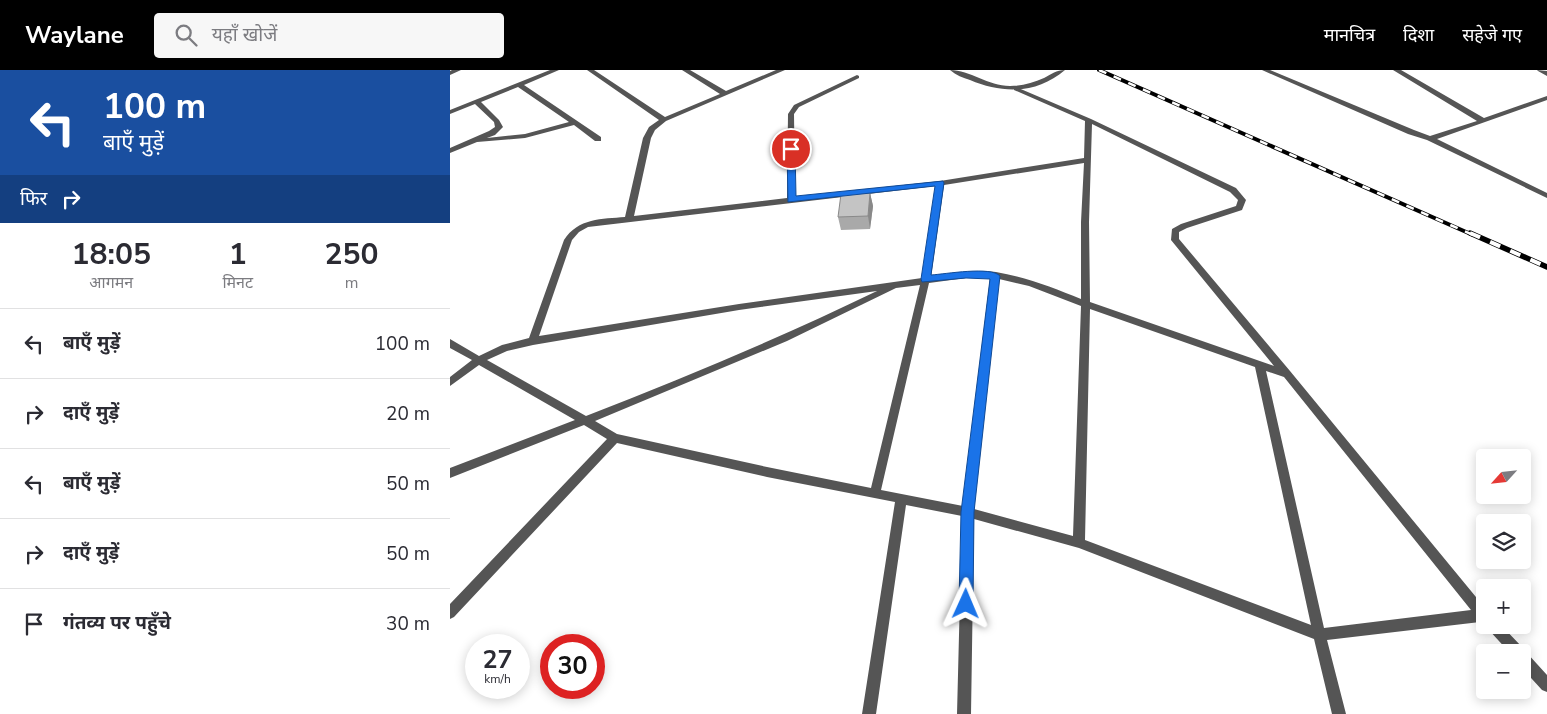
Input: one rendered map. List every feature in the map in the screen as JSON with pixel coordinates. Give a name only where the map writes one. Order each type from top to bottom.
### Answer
[{"type":"street","points":[[450,73],[458,70]]},
{"type":"street","points":[[450,112],[556,70]]},
{"type":"street","points":[[590,70],[664,120]]},
{"type":"street","points":[[685,70],[725,94]]},
{"type":"street","points":[[629,219],[647,138],[652,129],[664,120],[780,70]]},
{"type":"street","points":[[953,70],[994,87],[1016,89],[1089,120],[1233,190],[1242,200],[1239,208],[1184,226],[1176,231],[1175,240],[1287,374],[1476,607]]},
{"type":"street","points":[[1016,89],[1036,84],[1062,70]]},
{"type":"street","points":[[1265,70],[1411,132],[1430,138],[1547,196]]},
{"type":"street","points":[[1396,70],[1483,121]]},
{"type":"street","points":[[1540,70],[1547,74]]},
{"type":"street","points":[[791,200],[791,114],[796,106],[857,77]]},
{"type":"street","points":[[519,85],[598,139]]},
{"type":"street","points":[[1430,138],[1444,135],[1547,98]]},
{"type":"street","points":[[450,151],[492,133],[499,127],[497,121],[477,102]]},
{"type":"street","points":[[1079,543],[1086,304],[1085,222],[1089,120]]},
{"type":"street","points":[[475,140],[504,140],[530,136],[574,123]]},
{"type":"street","points":[[533,341],[572,232],[593,223],[940,183],[1087,160]]},
{"type":"street","points":[[875,492],[926,279],[940,183]]},
{"type":"street","points":[[450,382],[479,360],[505,348],[533,341],[739,307],[966,274],[995,276],[1031,283],[1260,366],[1287,374]]},
{"type":"street","points":[[964,714],[968,512],[995,276]]},
{"type":"street","points":[[450,473],[772,345],[900,283]]},
{"type":"street","points":[[450,343],[587,420],[615,438],[767,472],[968,512],[1079,543],[1319,635],[1476,620]]},
{"type":"street","points":[[1260,366],[1319,635],[1339,714]]},
{"type":"street","points":[[450,613],[615,438]]},
{"type":"street","points":[[869,714],[901,500]]},
{"type":"street","points":[[1500,634],[1509,644]]},
{"type":"street","points":[[1531,668],[1547,685]]},
{"type":"building","points":[[870,193],[868,216],[838,217],[841,194]]},
{"type":"railway","points":[[1099,70],[1473,235]]},
{"type":"railway","points":[[1470,233],[1547,267]]},
{"type":"route","points":[[791,149],[791,200],[940,183],[926,279],[966,274],[995,276],[968,512],[966,604]]}]
